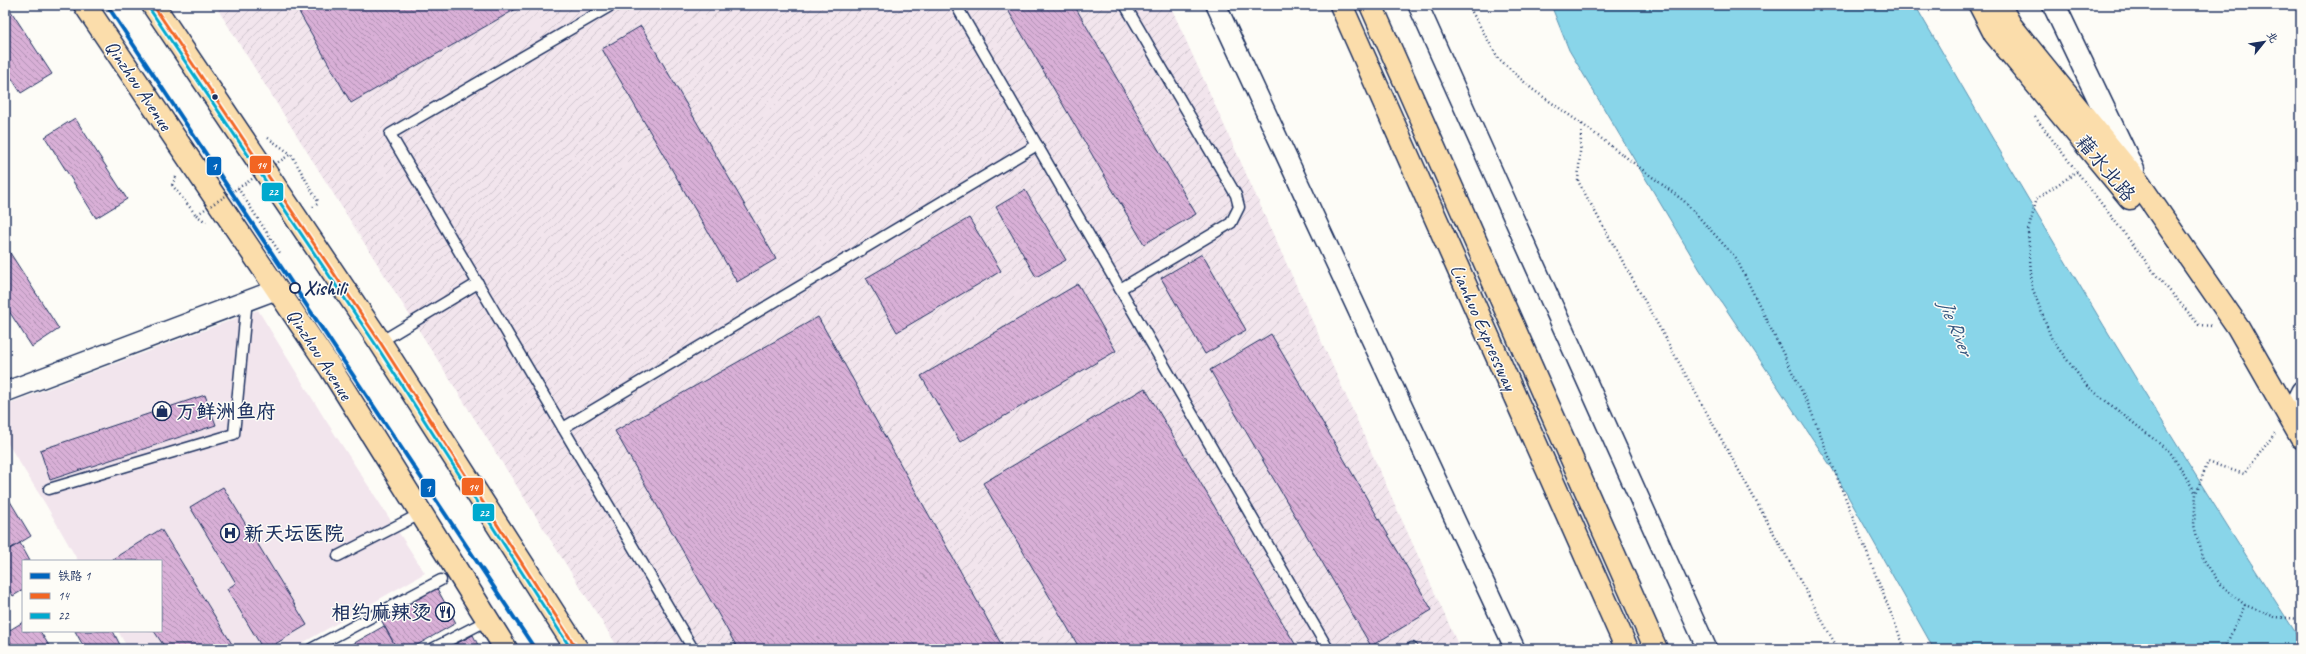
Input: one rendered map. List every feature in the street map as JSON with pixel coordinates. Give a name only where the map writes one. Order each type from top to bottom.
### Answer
[{"type":"main road","name":"Qinzhou Avenue","points":[[85,5],[331,369],[420,514],[506,649]]},
{"type":"main road","points":[[153,5],[380,342],[577,649]]},
{"type":"main road","name":"Lianhuo Expressway","points":[[1341,5],[1627,649]]},
{"type":"main road","name":"Lianhuo Expressway","points":[[1370,5],[1656,649]]},
{"type":"main road","name":"藉水北路","points":[[1980,5],[1995,34],[2238,327]]},
{"type":"main road","name":"藉水北路","points":[[1999,5],[2011,26],[2140,185],[2238,327],[2288,417],[2301,437]]},
{"type":"street","points":[[1216,5],[1515,649]]},
{"type":"street","points":[[1418,5],[1707,649]]},
{"type":"street","points":[[2054,5],[2140,185]]},
{"type":"street","points":[[5,392],[247,299],[278,289]]},
{"type":"street","points":[[2288,417],[2301,391]]},
{"type":"lane","points":[[612,5],[390,134],[694,649]]},
{"type":"lane","points":[[956,5],[1328,649]]},
{"type":"lane","points":[[1120,289],[1231,223],[1239,207],[1236,195],[1125,5]]},
{"type":"lane","points":[[563,428],[1037,145]]},
{"type":"lane","points":[[380,342],[478,284]]},
{"type":"lane","points":[[49,489],[234,434],[247,299]]},
{"type":"lane","points":[[338,556],[420,514]]},
{"type":"lane","points":[[311,649],[441,580]]},
{"type":"lane","points":[[432,649],[488,620]]},
{"type":"path","points":[[1468,5],[1498,58],[1532,89],[1582,124],[1684,201],[1736,258],[1809,406],[1905,649]]},
{"type":"path","points":[[1582,124],[1578,181],[1838,649]]},
{"type":"path","points":[[172,185],[196,215],[291,154],[319,203]]},
{"type":"path","points":[[2077,172],[2037,198],[2028,230],[2032,287],[2052,340],[2087,386],[2170,452],[2196,493]]},
{"type":"path","points":[[238,188],[280,253]]},
{"type":"path","points":[[2288,417],[2244,474],[2208,462],[2196,493],[2194,525],[2202,557],[2220,584],[2245,605],[2275,617],[2301,619]]},
{"type":"path","points":[[2224,649],[2245,605]]},
{"type":"shaded area","points":[[215,5],[1170,5],[1460,649],[619,649]]},
{"type":"shaded area","name":"新天坛医院","points":[[258,310],[323,416],[425,573],[292,649],[128,649],[119,632],[162,632],[162,560],[77,560],[46,505],[5,439],[5,405]]},
{"type":"water","name":"Jie River","points":[[1551,5],[1915,5],[2104,326],[2201,484],[2301,641],[2301,649],[1934,649],[1832,468],[1700,270],[1569,50]]},
{"type":"building","points":[[5,5],[7,5],[52,74],[21,93],[5,68]]},
{"type":"building","points":[[295,5],[523,5],[351,103]]},
{"type":"building","points":[[1005,5],[1074,5],[1196,214],[1144,244]]},
{"type":"building","points":[[641,26],[776,259],[737,282],[602,49]]},
{"type":"building","points":[[75,118],[127,199],[96,218],[45,137]]},
{"type":"building","points":[[1025,190],[1066,260],[1036,277],[996,207]]},
{"type":"building","points":[[969,218],[1001,271],[897,332],[866,278]]},
{"type":"building","points":[[5,245],[59,329],[32,347],[5,305]]},
{"type":"building","points":[[1202,254],[1246,330],[1205,354],[1161,278]]},
{"type":"building","points":[[1078,284],[1116,351],[960,442],[921,376]]},
{"type":"building","points":[[818,317],[1004,649],[738,649],[615,431]]},
{"type":"building","points":[[1271,334],[1432,610],[1371,646],[1210,370]]},
{"type":"building","points":[[1145,388],[1298,649],[1080,649],[983,483]]},
{"type":"building","points":[[205,395],[216,425],[50,480],[40,450]]},
{"type":"building","points":[[223,487],[307,625],[267,649],[263,649],[227,589],[236,583],[190,507]]},
{"type":"building","points":[[5,493],[31,536],[5,552]]},
{"type":"building","points":[[161,529],[235,649],[166,649],[155,632],[162,632],[162,560],[111,560]]},
{"type":"building","points":[[20,543],[29,560],[22,560],[22,591],[13,596],[5,582],[5,552]]},
{"type":"building","points":[[435,585],[456,623],[410,649],[397,649],[379,616]]},
{"type":"building","points":[[22,623],[22,632],[41,632],[51,649],[14,649],[5,633]]},
{"type":"building","points":[[384,626],[397,649],[344,649]]},
{"type":"building","points":[[76,632],[114,632],[122,649],[85,649]]},
{"type":"building","points":[[473,635],[480,649],[446,649]]},
{"type":"rail line","name":"1","points":[[107,5],[535,649]]},
{"type":"transit line","name":"14","points":[[153,5],[380,342],[577,649]]},
{"type":"transit line","name":"22","points":[[149,8],[376,345],[571,649]]},
{"type":"place","name":"Xishili","points":[[295,288]]},
{"type":"place","name":"万鲜洲鱼府","points":[[162,411]]},
{"type":"place","name":"新天坛医院","points":[[230,533]]},
{"type":"place","name":"相约麻辣烫","points":[[445,612]]}]
